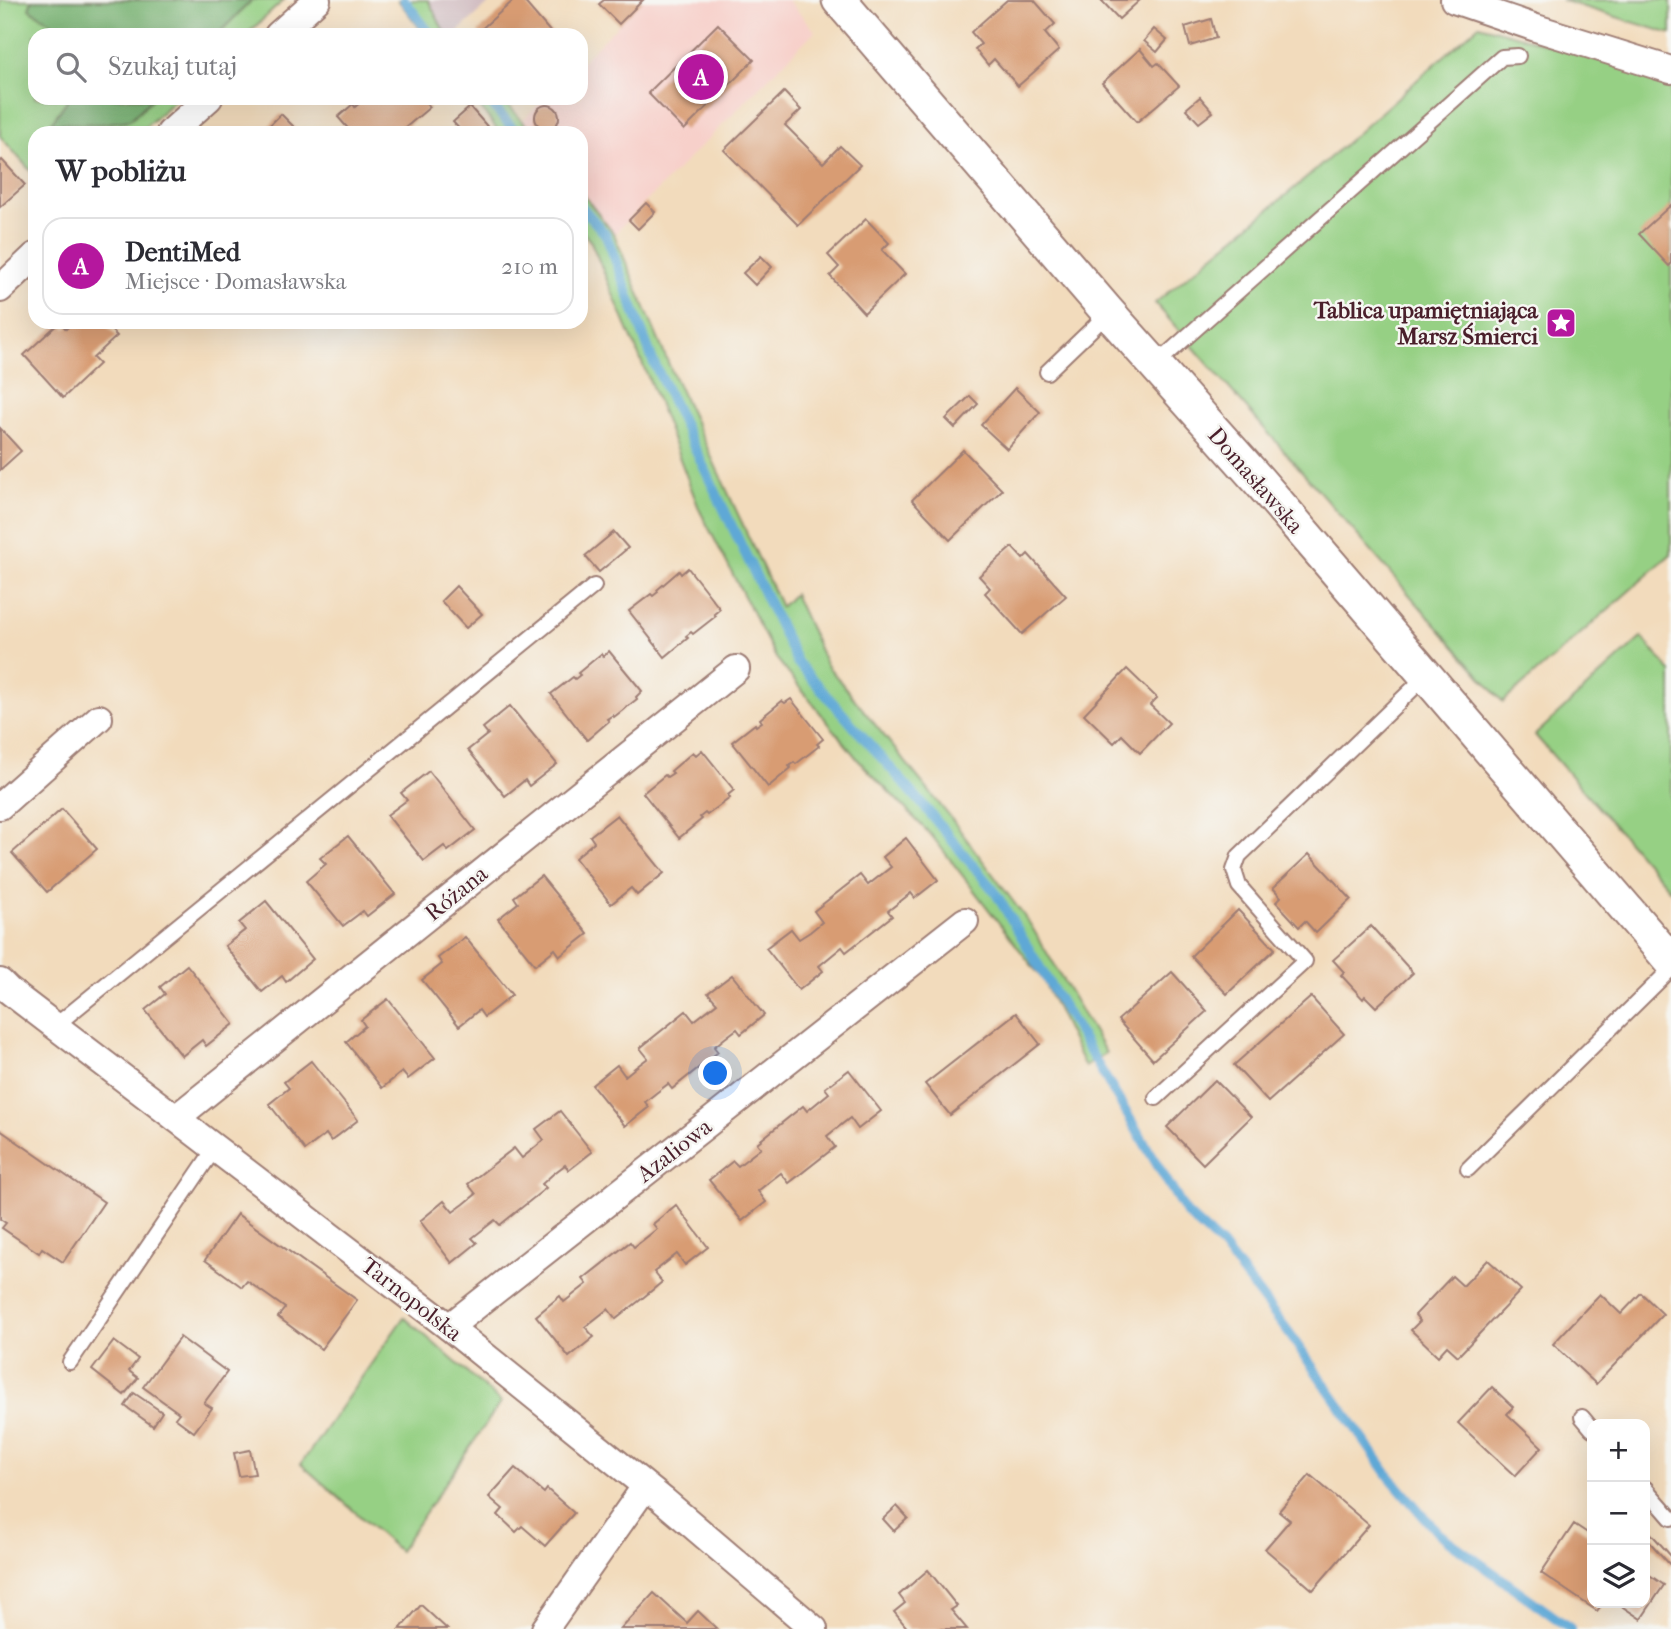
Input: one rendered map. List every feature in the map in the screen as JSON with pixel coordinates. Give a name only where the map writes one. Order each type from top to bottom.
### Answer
[{"type":"street","points":[[286,28],[317,0]]},
{"type":"street","name":"Domasławska","points":[[839,0],[1107,311],[1259,481],[1671,961]]},
{"type":"street","points":[[1454,0],[1671,70]]},
{"type":"street","points":[[178,126],[200,105]]},
{"type":"street","points":[[0,289],[28,263]]},
{"type":"street","name":"Różana","points":[[176,1118],[736,669]]},
{"type":"street","points":[[0,806],[99,718]]},
{"type":"street","name":"Azaliowa","points":[[449,1327],[965,921]]},
{"type":"street","name":"Tarnopolska","points":[[0,982],[449,1327],[814,1629]]},
{"type":"street","points":[[545,1629],[645,1487]]},
{"type":"lane","points":[[1155,365],[1502,57],[1518,55]]},
{"type":"lane","points":[[1046,372],[1095,326],[1107,311]]},
{"type":"lane","points":[[55,1026],[594,586]]},
{"type":"lane","points":[[1156,1098],[1305,961],[1238,886],[1234,870],[1239,856],[1426,677]]},
{"type":"lane","points":[[1468,1169],[1671,969]]},
{"type":"lane","points":[[70,1362],[215,1148]]},
{"type":"lane","points":[[1582,1417],[1587,1423]]},
{"type":"lane","points":[[1650,1494],[1671,1518]]},
{"type":"shaded area","points":[[428,0],[493,0],[462,28],[442,28]]},
{"type":"shaded area","points":[[643,0],[788,0],[815,31],[614,234],[588,201],[588,126],[528,126],[523,120],[538,105],[588,105],[588,55]]},
{"type":"green space","points":[[0,0],[32,0],[30,9],[56,28],[28,28],[28,105],[64,105],[52,123],[100,124],[130,120],[146,105],[169,105],[147,126],[28,126],[28,168],[0,136]]},
{"type":"green space","points":[[32,0],[252,0],[224,28],[56,28],[51,22],[29,9]]},
{"type":"green space","points":[[252,0],[284,0],[254,28],[224,28]]},
{"type":"green space","points":[[398,0],[428,0],[442,28],[420,28]]},
{"type":"green space","points":[[1561,0],[1671,0],[1671,34]]},
{"type":"green space","points":[[1479,25],[1671,79],[1671,554],[1503,702],[1155,303],[1309,176]]},
{"type":"green space","points":[[64,105],[146,105],[130,120],[100,124],[51,123]]},
{"type":"green space","points":[[478,105],[508,105],[527,126],[495,126]]},
{"type":"green space","points":[[588,201],[614,234],[672,372],[781,607],[794,594],[826,664],[950,817],[1030,924],[1106,1053],[1085,1067],[1043,980],[932,836],[859,761],[776,658],[700,511],[651,384],[588,238]]},
{"type":"green space","points":[[1642,637],[1671,672],[1671,891],[1535,735]]},
{"type":"green space","points":[[404,1317],[501,1402],[399,1551],[301,1464]]},
{"type":"building","points":[[514,0],[523,0],[547,28],[482,28]]},
{"type":"building","points":[[604,0],[643,0],[619,24],[599,4]]},
{"type":"building","points":[[1007,0],[1034,0],[1055,24],[1045,33],[1059,50],[1018,86],[994,59],[988,65],[975,49],[981,44],[971,32]]},
{"type":"building","points":[[1101,0],[1140,0],[1119,19]]},
{"type":"building","points":[[1211,19],[1216,38],[1190,46],[1185,27]]},
{"type":"building","points":[[718,24],[754,60],[684,130],[648,93]]},
{"type":"building","points":[[1154,29],[1167,40],[1157,52],[1144,41]]},
{"type":"building","points":[[1140,49],[1154,66],[1158,63],[1179,86],[1137,122],[1102,83]]},
{"type":"building","points":[[784,92],[801,110],[785,125],[823,163],[840,146],[860,165],[798,225],[724,150]]},
{"type":"building","points":[[1200,97],[1213,112],[1199,123],[1186,109]]},
{"type":"building","points":[[352,105],[430,107],[407,126],[346,126],[338,117]]},
{"type":"building","points":[[552,106],[558,112],[556,126],[538,126],[535,117],[538,108]]},
{"type":"building","points":[[470,107],[487,126],[457,126],[453,122]]},
{"type":"building","points":[[281,114],[293,126],[269,126]]},
{"type":"building","points":[[2,160],[25,185],[0,207],[0,162]]},
{"type":"building","points":[[646,203],[655,212],[638,229],[629,220]]},
{"type":"building","points":[[1671,205],[1671,264],[1669,266],[1639,234]]},
{"type":"building","points":[[866,219],[889,243],[882,250],[905,274],[864,313],[830,276],[839,267],[828,255]]},
{"type":"building","points":[[761,256],[772,267],[755,285],[743,273]]},
{"type":"building","points":[[52,329],[110,329],[117,336],[93,358],[99,364],[63,398],[24,355]]},
{"type":"building","points":[[1015,388],[1040,412],[1007,449],[981,425]]},
{"type":"building","points":[[970,396],[978,404],[955,428],[946,419]]},
{"type":"building","points":[[0,428],[21,451],[0,470]]},
{"type":"building","points":[[963,450],[1002,490],[950,540],[912,500]]},
{"type":"building","points":[[614,532],[628,548],[599,572],[585,556]]},
{"type":"building","points":[[1012,547],[1023,559],[1028,554],[1066,596],[1022,634],[985,593],[990,588],[979,576]]},
{"type":"building","points":[[688,568],[720,609],[714,614],[716,616],[693,634],[691,632],[686,636],[688,638],[665,657],[629,611],[651,594],[653,596],[658,592],[657,590],[679,571],[681,574]]},
{"type":"building","points":[[456,586],[482,614],[466,628],[441,601]]},
{"type":"building","points":[[609,651],[642,691],[637,699],[614,717],[613,715],[607,719],[609,721],[587,740],[551,694],[573,677],[575,679],[580,675],[578,673],[601,654],[603,657]]},
{"type":"building","points":[[1127,669],[1157,698],[1150,705],[1169,723],[1140,753],[1122,735],[1114,743],[1084,714]]},
{"type":"building","points":[[791,699],[823,739],[817,744],[819,746],[796,764],[794,762],[789,766],[791,768],[768,787],[732,742],[755,724],[756,726],[762,722],[760,719],[782,701],[785,703]]},
{"type":"building","points":[[510,706],[557,764],[529,786],[525,780],[505,796],[468,750],[488,734],[483,728]]},
{"type":"building","points":[[702,750],[734,790],[728,795],[730,798],[707,815],[705,813],[700,817],[702,819],[679,838],[643,793],[665,775],[667,777],[673,773],[671,771],[693,752],[696,755]]},
{"type":"building","points":[[429,771],[475,830],[448,851],[444,846],[424,861],[387,815],[407,800],[401,793]]},
{"type":"building","points":[[62,809],[97,849],[47,892],[12,853]]},
{"type":"building","points":[[617,815],[664,873],[637,895],[631,888],[611,904],[575,858],[594,842],[590,836]]},
{"type":"building","points":[[348,836],[395,894],[367,916],[363,911],[343,926],[306,881],[326,864],[320,858]]},
{"type":"building","points":[[906,838],[938,880],[915,898],[911,893],[888,911],[892,916],[846,952],[842,947],[819,966],[823,971],[799,990],[766,948],[791,929],[799,939],[810,932],[822,922],[814,911],[860,875],[868,885],[891,867],[883,857]]},
{"type":"building","points":[[1309,854],[1351,899],[1316,933],[1305,921],[1299,927],[1276,902],[1281,897],[1273,888]]},
{"type":"building","points":[[541,876],[588,934],[560,956],[555,949],[535,965],[498,919],[518,903],[514,897]]},
{"type":"building","points":[[266,901],[313,959],[286,982],[282,976],[262,992],[225,946],[245,930],[239,923]]},
{"type":"building","points":[[1238,910],[1275,949],[1227,994],[1191,956]]},
{"type":"building","points":[[1371,926],[1413,973],[1376,1007],[1365,996],[1363,999],[1341,975],[1344,972],[1333,960]]},
{"type":"building","points":[[465,937],[512,995],[484,1017],[479,1010],[459,1026],[422,980],[442,964],[438,958]]},
{"type":"building","points":[[187,965],[234,1024],[206,1046],[202,1040],[182,1056],[145,1010],[165,994],[160,987]]},
{"type":"building","points":[[1172,972],[1207,1011],[1153,1060],[1118,1020]]},
{"type":"building","points":[[732,975],[764,1015],[741,1034],[737,1029],[725,1038],[714,1047],[718,1052],[672,1089],[668,1084],[656,1093],[645,1102],[649,1107],[625,1126],[592,1085],[617,1065],[625,1076],[648,1058],[640,1048],[686,1011],[694,1021],[717,1003],[708,993]]},
{"type":"building","points":[[1311,997],[1344,1034],[1268,1102],[1234,1065]]},
{"type":"building","points":[[388,999],[435,1058],[408,1079],[402,1072],[382,1088],[346,1042],[365,1026],[361,1020]]},
{"type":"building","points":[[1016,1013],[1040,1044],[950,1115],[925,1084]]},
{"type":"building","points":[[311,1061],[358,1120],[331,1141],[326,1134],[305,1150],[269,1104],[289,1088],[284,1082]]},
{"type":"building","points":[[849,1070],[881,1111],[858,1129],[850,1118],[827,1136],[835,1147],[789,1183],[781,1173],[769,1182],[758,1191],[766,1202],[742,1221],[709,1180],[733,1161],[738,1166],[761,1148],[757,1143],[803,1106],[807,1111],[829,1093],[825,1088]]},
{"type":"building","points":[[1215,1080],[1251,1117],[1203,1164],[1167,1127]]},
{"type":"building","points":[[560,1111],[592,1152],[569,1170],[565,1165],[553,1174],[542,1184],[546,1188],[500,1225],[495,1220],[472,1238],[477,1243],[452,1263],[420,1221],[444,1201],[453,1212],[464,1204],[476,1194],[468,1184],[514,1148],[522,1158],[544,1140],[536,1129]]},
{"type":"building","points":[[0,1130],[104,1202],[63,1262],[42,1248],[39,1253],[2,1228],[6,1223],[0,1219]]},
{"type":"building","points":[[676,1205],[708,1247],[685,1265],[677,1254],[654,1272],[662,1282],[616,1319],[608,1309],[585,1327],[594,1337],[569,1357],[536,1316],[560,1296],[564,1302],[587,1284],[583,1279],[630,1242],[634,1247],[657,1229],[653,1224]]},
{"type":"building","points":[[237,1214],[357,1300],[321,1349],[278,1317],[285,1308],[247,1281],[242,1287],[205,1260]]},
{"type":"building","points":[[1488,1260],[1521,1290],[1458,1356],[1447,1346],[1438,1356],[1411,1330],[1420,1321],[1415,1315],[1452,1276],[1463,1286]]},
{"type":"building","points":[[1641,1293],[1663,1314],[1596,1384],[1553,1344],[1600,1294],[1621,1314]]},
{"type":"building","points":[[180,1337],[227,1372],[204,1403],[212,1408],[194,1432],[175,1418],[179,1413],[143,1387]]},
{"type":"building","points":[[114,1341],[138,1359],[129,1371],[138,1378],[124,1395],[92,1370]]},
{"type":"building","points":[[1492,1387],[1513,1407],[1507,1414],[1542,1447],[1515,1476],[1458,1423]]},
{"type":"building","points":[[134,1393],[162,1412],[153,1426],[125,1406]]},
{"type":"building","points":[[250,1450],[255,1474],[239,1476],[234,1453]]},
{"type":"building","points":[[515,1468],[544,1493],[547,1489],[574,1513],[545,1546],[522,1526],[516,1532],[498,1515],[503,1509],[489,1497]]},
{"type":"building","points":[[1310,1475],[1369,1525],[1313,1590],[1265,1549],[1290,1520],[1279,1511]]},
{"type":"building","points":[[897,1506],[908,1518],[894,1531],[883,1519]]},
{"type":"building","points":[[1574,1524],[1587,1533],[1587,1604],[1541,1573]]},
{"type":"building","points":[[1650,1532],[1671,1556],[1671,1566],[1650,1543]]},
{"type":"building","points":[[928,1570],[957,1606],[951,1610],[967,1629],[908,1629],[894,1612],[905,1603],[899,1595]]},
{"type":"building","points":[[1650,1575],[1664,1585],[1650,1606]]},
{"type":"building","points":[[654,1593],[687,1623],[698,1611],[717,1629],[621,1629]]},
{"type":"building","points":[[421,1605],[447,1629],[400,1629]]},
{"type":"building","points":[[1624,1608],[1648,1608],[1641,1619]]},
{"type":"waterway","points":[[404,0],[426,28]]},
{"type":"waterway","points":[[492,105],[511,126]]},
{"type":"waterway","points":[[588,214],[606,235],[653,361],[797,662],[918,799],[995,892],[1186,1213],[1222,1246],[1288,1332],[1389,1476],[1438,1533],[1571,1629]]},
{"type":"place","name":"DentiMed","points":[[701,77]]},
{"type":"place","name":"Tablica upamiętniająca Marsz Śmierci","points":[[1561,323]]}]
